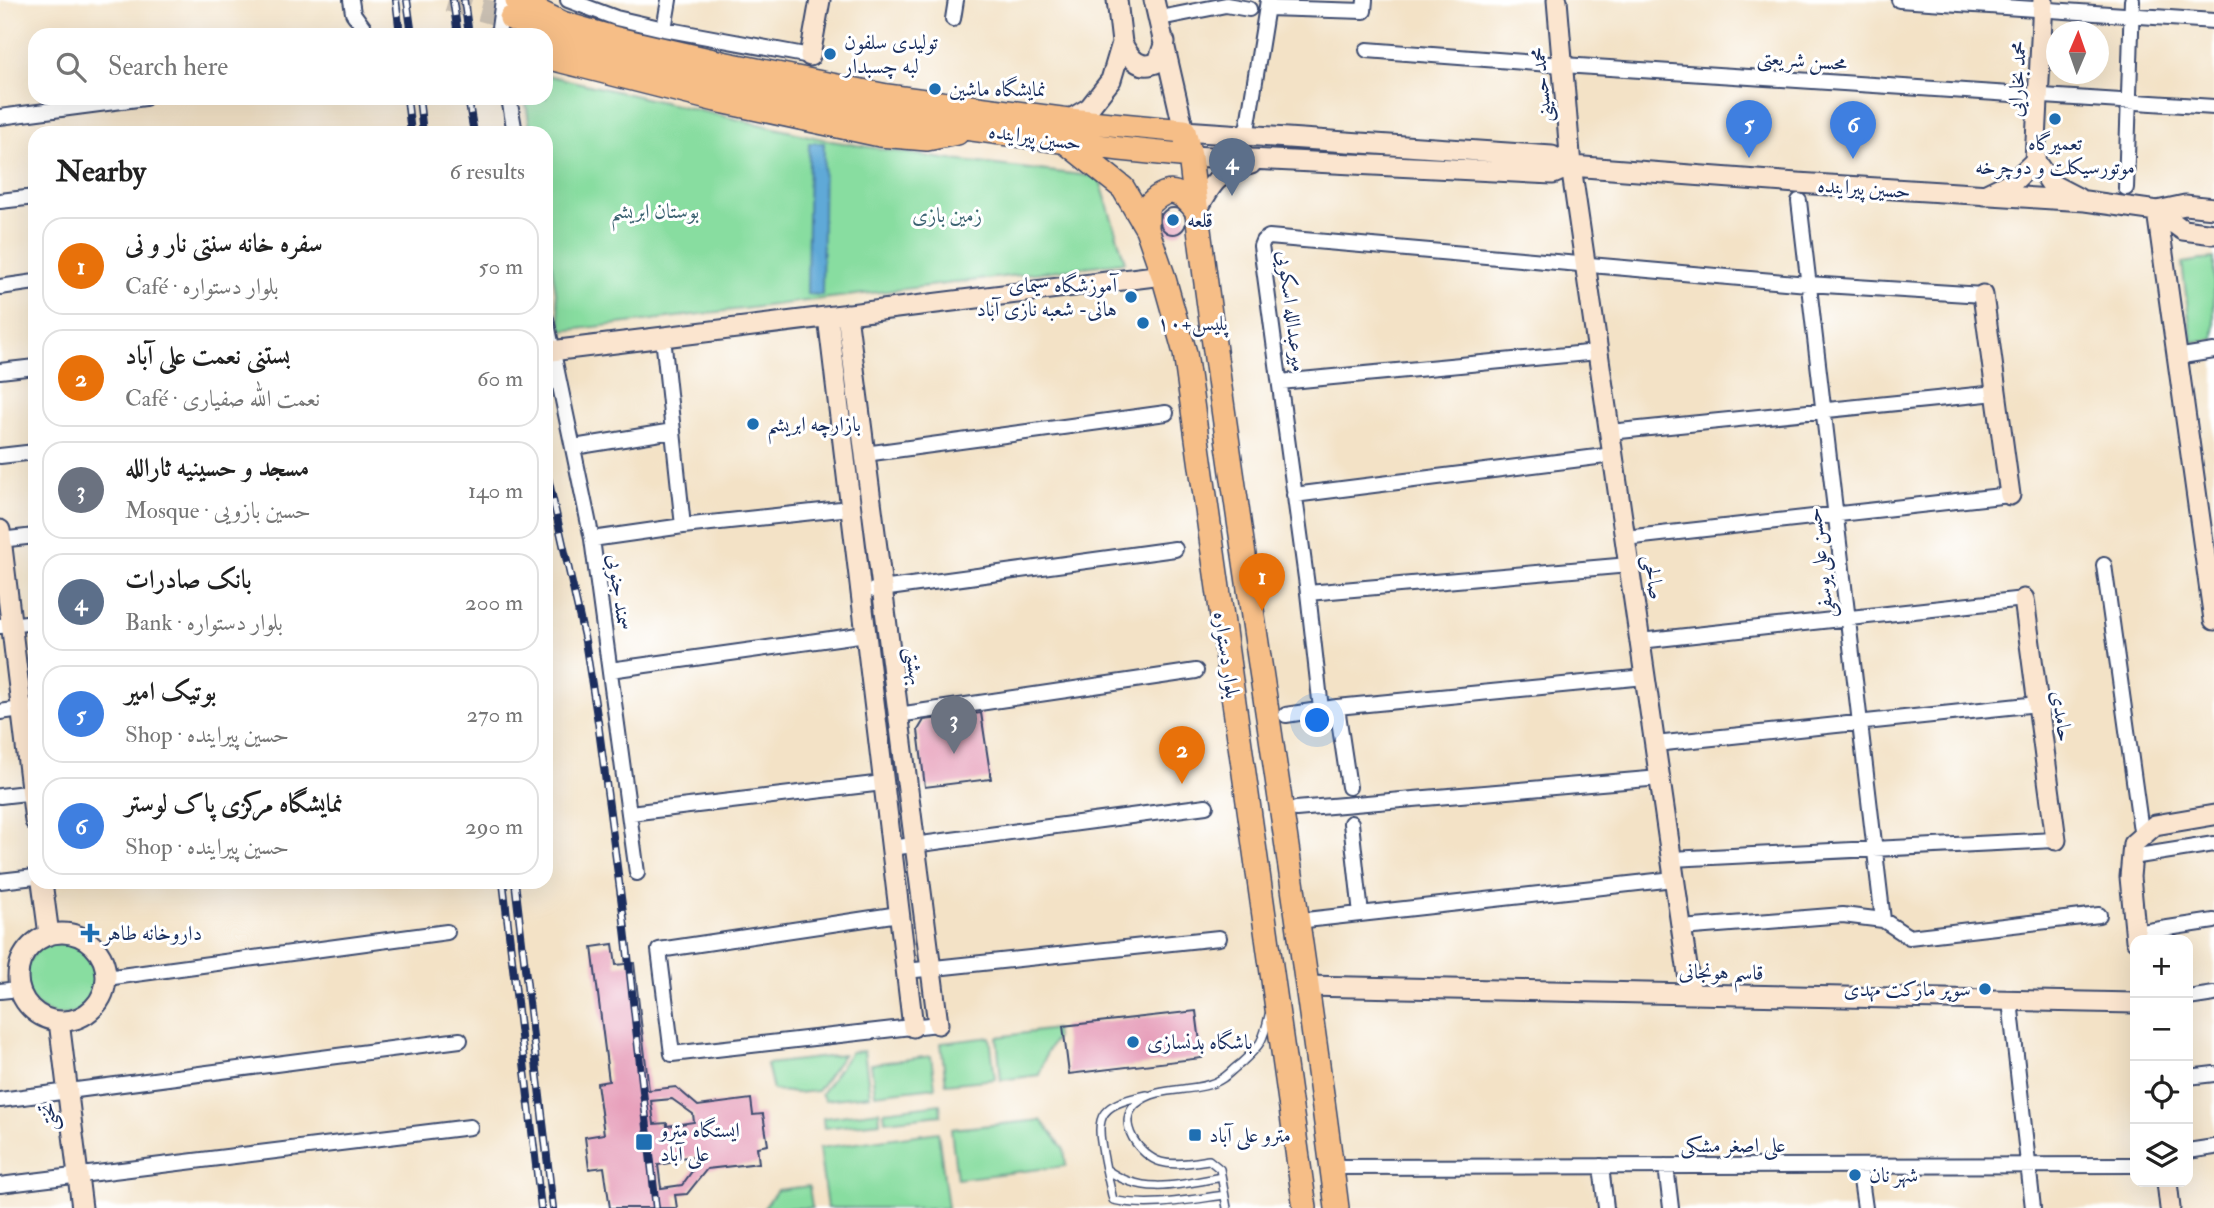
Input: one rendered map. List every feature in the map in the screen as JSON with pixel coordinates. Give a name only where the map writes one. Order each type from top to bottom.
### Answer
[{"type":"main road","name":"حسین پیراینده","points":[[508,14],[535,28]]},
{"type":"main road","name":"حسین پیراینده","points":[[508,14],[562,23],[617,39],[722,63],[1066,130],[1120,149],[1190,156]]},
{"type":"main road","name":"حسین پیراینده","points":[[553,37],[626,58],[883,117],[977,130],[1066,130],[1113,125],[1184,131]]},
{"type":"main road","points":[[553,59],[703,96],[880,135],[927,139],[977,130]]},
{"type":"main road","points":[[1113,125],[1147,229]]},
{"type":"main road","name":"بلوار دستواره","points":[[1066,130],[1123,187],[1147,229],[1185,353],[1305,1208]]},
{"type":"main road","name":"بلوار دستواره","points":[[1184,131],[1190,156],[1337,1208]]},
{"type":"main road","points":[[1147,229],[1147,206],[1157,196],[1172,192],[1184,195],[1197,211]]},
{"type":"street","points":[[351,0],[353,13],[364,28]]},
{"type":"street","points":[[568,0],[616,18],[664,29],[810,55],[820,0]]},
{"type":"street","points":[[664,29],[669,0]]},
{"type":"street","points":[[953,19],[956,0]]},
{"type":"street","points":[[1117,0],[1122,43],[1128,56],[1138,65],[1150,66],[1158,62],[1165,42]]},
{"type":"street","points":[[1246,136],[1268,4],[1364,10],[1365,0]]},
{"type":"street","name":"محمد حسینی","points":[[1557,0],[1571,166]]},
{"type":"street","points":[[1899,0],[2043,5],[2132,16],[2214,21]]},
{"type":"street","points":[[2126,188],[2132,0]]},
{"type":"street","points":[[1184,131],[1157,9],[1226,5],[1249,9]]},
{"type":"street","name":"محمد بخارایی","points":[[2035,161],[2043,5]]},
{"type":"street","points":[[1066,130],[1089,108],[1111,80],[1122,43]]},
{"type":"street","name":"محسن شریعتی","points":[[1367,50],[2214,107]]},
{"type":"street","points":[[0,117],[92,105]]},
{"type":"street","points":[[510,105],[514,126]]},
{"type":"street","name":"حسین پیراینده","points":[[1184,131],[1552,156],[1571,166],[2085,201],[2157,211],[2185,205],[2214,208]]},
{"type":"street","name":"حسین پیراینده","points":[[1190,156],[1553,174],[1571,166]]},
{"type":"street","points":[[1197,211],[1212,183],[1234,168],[1268,161]]},
{"type":"street","points":[[1981,196],[2015,180],[2035,161],[2052,184],[2085,201]]},
{"type":"street","name":"صالحی","points":[[1571,166],[1691,994]]},
{"type":"street","points":[[0,201],[28,198]]},
{"type":"street","name":"حسن علی یوسفی","points":[[1798,201],[1883,920]]},
{"type":"street","points":[[2157,211],[2214,620]]},
{"type":"street","name":"حسین پیراینده","points":[[2157,211],[2183,230],[2214,234]]},
{"type":"street","name":"میرعبدالله اسکویی","points":[[1321,709],[1261,246],[1263,241],[1269,237],[1586,265]]},
{"type":"street","points":[[1586,265],[1808,284],[1983,295],[2010,495],[1625,538]]},
{"type":"street","points":[[553,351],[1163,275]]},
{"type":"street","points":[[0,287],[28,283]]},
{"type":"street","points":[[837,315],[850,508],[913,1027]]},
{"type":"street","name":"بهشتی","points":[[837,315],[865,454],[938,1024]]},
{"type":"street","points":[[663,337],[683,526]]},
{"type":"street","points":[[2176,357],[2214,351]]},
{"type":"street","points":[[1280,382],[1598,352]]},
{"type":"street","name":"سمند جنوبی","points":[[553,359],[592,539],[637,873]]},
{"type":"street","points":[[0,371],[28,368]]},
{"type":"street","points":[[1610,432],[1996,393]]},
{"type":"street","points":[[865,454],[1166,413]]},
{"type":"street","points":[[574,447],[673,431]]},
{"type":"street","points":[[0,456],[28,453]]},
{"type":"street","points":[[1294,495],[1613,455]]},
{"type":"street","points":[[592,539],[850,508]]},
{"type":"street","points":[[0,712],[28,708],[6,625],[0,537],[28,536]]},
{"type":"street","points":[[860,592],[1175,549]]},
{"type":"street","points":[[1308,593],[1629,565]]},
{"type":"street","points":[[2104,565],[2142,838]]},
{"type":"street","points":[[1640,641],[2024,599]]},
{"type":"street","name":"حامدی","points":[[2024,599],[2056,840]]},
{"type":"street","points":[[6,625],[28,622]]},
{"type":"street","points":[[610,670],[866,634]]},
{"type":"street","points":[[898,715],[1196,671]]},
{"type":"street","points":[[1286,715],[1338,707],[1645,677]]},
{"type":"street","points":[[1655,744],[2038,704]]},
{"type":"street","points":[[1338,707],[1349,787]]},
{"type":"street","points":[[1296,809],[1660,778]]},
{"type":"street","points":[[630,813],[883,783]]},
{"type":"street","points":[[0,796],[28,793]]},
{"type":"street","points":[[891,848],[1206,806]]},
{"type":"street","points":[[2135,935],[2130,877],[2133,844],[2155,825],[2214,815]]},
{"type":"street","points":[[1351,823],[1361,914]]},
{"type":"street","points":[[1671,859],[2056,840]]},
{"type":"street","points":[[2132,857],[2214,844]]},
{"type":"street","points":[[0,881],[28,878]]},
{"type":"street","points":[[1297,921],[1674,879]]},
{"type":"street","points":[[43,889],[49,935]]},
{"type":"street","points":[[899,914],[659,950],[672,1054],[938,1024]]},
{"type":"street","points":[[1681,928],[1843,915],[1883,920],[1909,937],[2099,915]]},
{"type":"street","points":[[2145,935],[2214,921]]},
{"type":"street","points":[[106,978],[447,932]]},
{"type":"street","points":[[63,933],[88,942],[98,952],[104,964],[106,978],[97,1004],[86,1014],[73,1020],[46,1018],[10,990],[27,950],[49,935],[63,933]]},
{"type":"street","points":[[906,971],[1219,938]]},
{"type":"street","name":"قاسم هونجانی","points":[[1306,986],[2130,1003]]},
{"type":"street","points":[[2193,997],[2214,994]]},
{"type":"street","points":[[2010,1000],[2034,1208]]},
{"type":"street","name":"تختی","points":[[59,1021],[82,1208]]},
{"type":"street","points":[[0,1100],[460,1040]]},
{"type":"street","points":[[2193,1076],[2214,1074]]},
{"type":"street","points":[[0,1185],[470,1127]]},
{"type":"street","points":[[2193,1151],[2214,1147]]},
{"type":"street","name":"علی اصغر مشکی","points":[[1331,1167],[2130,1165]]},
{"type":"street","points":[[1601,1166],[1606,1208]]},
{"type":"street","points":[[1666,1166],[1671,1208]]},
{"type":"street","points":[[1859,1166],[1865,1208]]},
{"type":"street","points":[[2168,1187],[2170,1208]]},
{"type":"lane","points":[[1224,1195],[1145,1206],[1114,1204],[1105,1169],[1099,1127],[1102,1115],[1117,1102],[1223,1079],[1256,1050],[1263,1040],[1274,990]]},
{"type":"lane","points":[[1155,1094],[1136,1104],[1131,1111],[1129,1128],[1135,1144],[1145,1155],[1163,1163],[1209,1160],[1220,1170],[1227,1208]]},
{"type":"lane","points":[[1105,1169],[1136,1184],[1175,1186],[1221,1177]]},
{"type":"green space","name":"بوستان ابریشم","points":[[553,77],[831,141],[944,159],[1099,177],[1125,262],[562,331],[553,274],[553,126],[530,126],[526,105],[553,105]]},
{"type":"green space","points":[[2214,258],[2214,339],[2192,342],[2182,263]]},
{"type":"green space","points":[[62,941],[76,944],[88,952],[96,964],[99,978],[96,992],[88,1004],[76,1012],[62,1015],[48,1012],[36,1004],[28,992],[25,978],[28,964],[36,952],[48,944]]},
{"type":"green space","points":[[1055,1029],[1056,1038],[1047,1052],[1039,1075],[1001,1080],[997,1037]]},
{"type":"green space","points":[[990,1037],[995,1079],[946,1084],[941,1043]]},
{"type":"green space","points":[[864,1051],[870,1095],[825,1100],[821,1094],[851,1052]]},
{"type":"green space","points":[[843,1055],[817,1091],[796,1093],[773,1090],[767,1064]]},
{"type":"green space","points":[[931,1056],[935,1087],[875,1094],[871,1064]]},
{"type":"green space","points":[[940,1104],[941,1115],[885,1121],[884,1111]]},
{"type":"green space","points":[[879,1111],[880,1122],[824,1128],[823,1118]]},
{"type":"green space","points":[[1041,1120],[1064,1149],[1066,1166],[957,1179],[951,1129]]},
{"type":"green space","points":[[938,1132],[948,1208],[827,1208],[819,1148]]},
{"type":"green space","points":[[809,1186],[812,1208],[764,1208],[777,1190]]},
{"type":"water","points":[[809,143],[824,143],[822,295],[807,294]]},
{"type":"building","name":"قلعه","points":[[1173,208],[1182,212],[1186,221],[1182,230],[1173,234],[1164,230],[1160,221],[1164,212]]},
{"type":"building","points":[[981,713],[991,779],[925,787],[918,730],[924,720]]},
{"type":"building","points":[[613,944],[616,965],[634,963],[649,1090],[676,1087],[698,1106],[751,1099],[753,1115],[763,1114],[768,1145],[757,1147],[759,1163],[707,1169],[687,1194],[675,1195],[677,1208],[610,1208],[604,1167],[589,1169],[585,1137],[604,1134],[597,1083],[609,1081],[592,947]],"holes":[[[672,1099],[693,1114],[694,1122],[667,1126],[667,1123],[654,1124],[651,1101]],[[697,1156],[698,1163],[682,1185],[661,1188],[658,1165],[670,1163],[670,1159]]]},
{"type":"building","name":"باشگاه بدنسازی","points":[[1196,1011],[1202,1058],[1069,1074],[1063,1026]]},
{"type":"tunnel","points":[[448,0],[511,18]]},
{"type":"railway","points":[[396,0],[399,28]]},
{"type":"railway","points":[[407,0],[411,28]]},
{"type":"railway","points":[[453,0],[457,28]]},
{"type":"railway","points":[[464,0],[468,28]]},
{"type":"railway","points":[[408,105],[410,126]]},
{"type":"railway","points":[[420,105],[422,126]]},
{"type":"railway","points":[[469,105],[473,126]]},
{"type":"railway","points":[[553,500],[585,641],[598,722],[624,920],[656,1208]]},
{"type":"railway","points":[[504,889],[541,1208]]},
{"type":"railway","points":[[516,889],[553,1208]]},
{"type":"place","name":"تولیدی سلفون لبه‌ چسبدار","points":[[830,54]]},
{"type":"place","name":"نمایشگاه ماشین","points":[[935,89]]},
{"type":"place","name":"تعمیرگاه موتورسیکلت و دوچرخه","points":[[2055,119]]},
{"type":"place","name":"بوتیک امیر","points":[[1749,158]]},
{"type":"place","name":"نمایشگاه مرکزی پاک لوستر","points":[[1853,159]]},
{"type":"place","name":"بانک صادرات","points":[[1232,196]]},
{"type":"place","name":"قلعه","points":[[1173,220]]},
{"type":"place","name":"آموزشگاه سیمای هانی- شعبه نازی آباد","points":[[1131,297]]},
{"type":"place","name":"پلیس+۱۰","points":[[1143,323]]},
{"type":"place","name":"بازارچه ابریشم","points":[[753,424]]},
{"type":"place","name":"سفره خانه سنتی نار و نی","points":[[1262,611]]},
{"type":"place","name":"مسجد و حسینیه ثارالله","points":[[954,754]]},
{"type":"place","name":"بستنی نعمت علی آباد","points":[[1182,784]]},
{"type":"place","name":"داروخانه طاهر","points":[[90,933]]},
{"type":"place","name":"سوپر مارکت مهدی","points":[[1985,989]]},
{"type":"place","name":"باشگاه بدنسازی","points":[[1133,1042]]},
{"type":"place","name":"مترو علی آباد","points":[[1195,1135]]},
{"type":"place","name":"ایستگاه مترو علی آباد","points":[[644,1142]]},
{"type":"place","name":"شهر نان","points":[[1855,1175]]},
{"type":"park label","name":"زمین بازی","points":[[947,215]]}]
